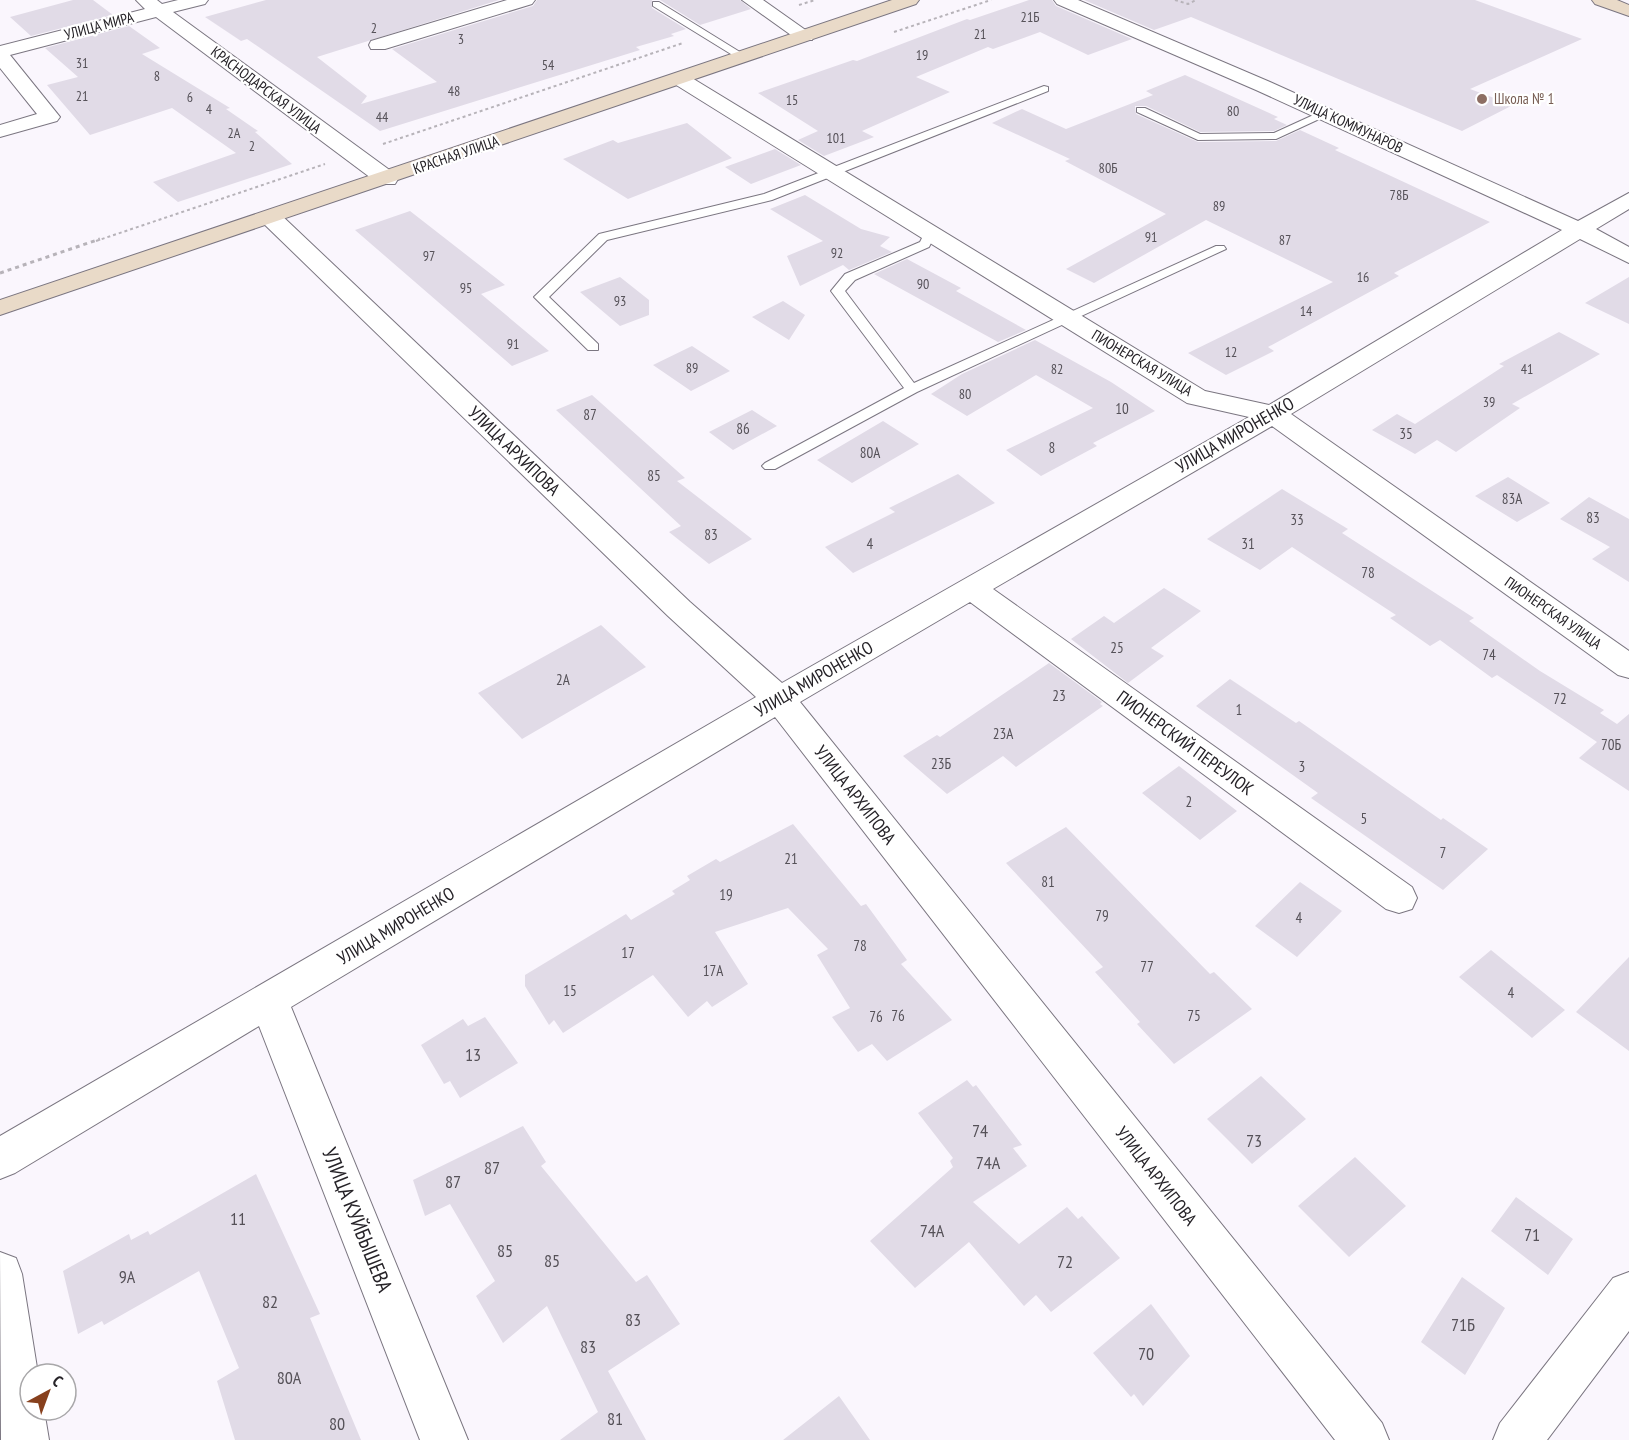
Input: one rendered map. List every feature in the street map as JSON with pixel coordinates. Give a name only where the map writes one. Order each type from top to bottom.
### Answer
[{"type":"main road","name":"КРАСНАЯ УЛИЦА","points":[[0,308],[910,0]]},
{"type":"main road","points":[[1601,0],[1629,11]]},
{"type":"street","name":"УЛИЦА МИРА","points":[[0,54],[153,5],[199,0]]},
{"type":"street","points":[[378,45],[526,0]]},
{"type":"street","points":[[751,0],[805,36]]},
{"type":"street","name":"УЛИЦА КОММУНАРОВ","points":[[1063,0],[1324,114],[1578,229],[1629,256]]},
{"type":"street","name":"КРАСНОДАРСКАЯ УЛИЦА","points":[[153,5],[387,178]]},
{"type":"street","points":[[0,54],[50,117],[0,131]]},
{"type":"street","name":"ПИОНЕРСКАЯ УЛИЦА","points":[[680,79],[827,172],[1196,397],[1273,414],[1629,668]]},
{"type":"street","name":"УЛИЦА МИРОНЕНКО","points":[[0,1159],[779,699],[1273,414],[1629,200]]},
{"type":"street","name":"УЛИЦА АРХИПОВА","points":[[271,218],[679,609],[779,699],[1365,1440]]},
{"type":"street","name":"ПИОНЕРСКИЙ ПЕРЕУЛОК","points":[[971,588],[1399,898]]},
{"type":"street","name":"УЛИЦА КУЙБЫШЕВА","points":[[269,1001],[444,1440]]},
{"type":"street","points":[[0,1274],[25,1440]]},
{"type":"street","points":[[1517,1440],[1629,1294]]},
{"type":"lane","points":[[656,4],[743,57]]},
{"type":"lane","points":[[592,347],[541,297],[603,237],[768,197],[1044,89]]},
{"type":"lane","points":[[1141,110],[1198,137],[1276,136],[1324,114]]},
{"type":"lane","points":[[912,389],[838,291],[850,277],[925,244],[930,233]]},
{"type":"lane","points":[[770,466],[912,389],[1220,249]]},
{"type":"path","points":[[772,14],[815,0]]},
{"type":"path","points":[[1175,0],[1188,4],[1196,0]]},
{"type":"path","points":[[0,273],[706,36]]},
{"type":"building","points":[[73,0],[93,0],[113,15],[31,36],[10,17]]},
{"type":"building","points":[[266,0],[499,0],[317,57],[367,96],[361,104],[437,82],[392,49],[533,6],[537,0],[652,0],[652,8],[686,29],[671,34],[674,36],[636,47],[640,50],[380,131],[247,39],[241,41],[205,17]]},
{"type":"building","points":[[660,0],[740,0],[751,9],[700,25]]},
{"type":"building","points":[[1029,0],[1052,0],[1056,6],[1132,39],[1088,55],[1040,32],[993,49],[988,47],[916,77],[950,92],[862,131],[874,137],[824,156],[798,140],[818,131],[758,93],[853,60],[857,61],[967,19],[970,20]]},
{"type":"building","points":[[1084,0],[1475,0],[1582,39],[1470,89],[1513,105],[1462,131],[1191,17],[1154,30]]},
{"type":"building","points":[[129,26],[160,48],[142,54],[230,108],[226,109],[258,131],[255,132],[292,164],[178,202],[153,182],[236,153],[172,108],[90,135],[47,85],[78,77],[45,48]]},
{"type":"building","points":[[1185,75],[1278,117],[1274,119],[1287,125],[1274,131],[1200,132],[1146,106],[1135,106],[1136,114],[1198,142],[1276,141],[1300,130],[1339,148],[1335,150],[1490,222],[1394,273],[1399,276],[1268,347],[1274,351],[1226,375],[1188,353],[1333,282],[1206,220],[1094,283],[1066,269],[1166,214],[1065,161],[1070,159],[992,123],[1022,109],[1066,129],[1153,95],[1146,91]]},
{"type":"building","points":[[687,123],[732,158],[628,199],[563,159],[613,140],[618,143]]},
{"type":"building","points":[[775,149],[801,165],[751,184],[725,167]]},
{"type":"building","points":[[805,195],[861,229],[890,237],[880,246],[892,252],[849,270],[843,265],[800,286],[787,256],[823,241],[770,209]]},
{"type":"building","points":[[410,211],[505,285],[481,294],[549,351],[512,366],[355,230]]},
{"type":"building","points":[[907,259],[961,288],[956,291],[1026,330],[998,342],[874,274]]},
{"type":"building","points":[[620,277],[649,300],[649,315],[620,326],[580,292]]},
{"type":"building","points":[[1629,277],[1629,324],[1585,303]]},
{"type":"building","points":[[783,301],[805,315],[789,340],[752,317]]},
{"type":"building","points":[[1559,332],[1600,354],[1512,404],[1520,408],[1456,452],[1437,440],[1415,454],[1372,430],[1397,414],[1415,424],[1504,366],[1499,364]]},
{"type":"building","points":[[1035,340],[1111,382],[1155,411],[1093,443],[1097,446],[1041,476],[1006,450],[1093,408],[1036,375],[967,416],[931,394],[962,374]]},
{"type":"building","points":[[692,346],[730,371],[691,391],[653,365]]},
{"type":"building","points":[[592,395],[685,478],[677,481],[752,539],[709,564],[669,532],[681,526],[556,410]]},
{"type":"building","points":[[752,410],[777,426],[733,450],[709,432]]},
{"type":"building","points":[[883,421],[919,444],[852,483],[817,460]]},
{"type":"building","points":[[958,474],[995,503],[853,573],[825,547],[895,512],[889,508]]},
{"type":"building","points":[[1508,477],[1550,503],[1517,522],[1475,496]]},
{"type":"building","points":[[1282,489],[1348,529],[1342,533],[1474,618],[1469,621],[1540,671],[1604,710],[1600,713],[1617,724],[1629,714],[1629,791],[1579,758],[1597,742],[1497,675],[1492,678],[1440,640],[1430,646],[1390,618],[1396,615],[1292,547],[1260,570],[1207,539]]},
{"type":"building","points":[[1589,497],[1629,519],[1629,582],[1592,559],[1610,547],[1560,519]]},
{"type":"building","points":[[1164,588],[1201,611],[1151,648],[1164,656],[1128,683],[1071,639],[1104,616],[1114,623]]},
{"type":"building","points":[[601,625],[646,667],[522,739],[478,693]]},
{"type":"building","points":[[1049,663],[1102,702],[1100,704],[1103,706],[1016,767],[1003,756],[947,794],[903,756],[937,735],[940,737]]},
{"type":"building","points":[[1230,679],[1296,723],[1299,721],[1441,820],[1443,818],[1488,849],[1443,890],[1311,798],[1318,793],[1196,706]]},
{"type":"building","points":[[1179,766],[1237,811],[1200,840],[1142,793]]},
{"type":"building","points":[[793,824],[861,906],[866,904],[907,960],[901,964],[952,1020],[887,1061],[872,1044],[858,1052],[832,1017],[850,1008],[817,955],[828,949],[788,908],[715,932],[748,984],[712,1007],[707,1001],[688,1017],[653,975],[563,1033],[554,1020],[549,1025],[525,986],[525,975],[626,914],[631,920],[675,894],[672,891],[690,880],[687,876],[716,859],[720,862]]},
{"type":"building","points":[[1066,827],[1210,974],[1214,972],[1252,1009],[1174,1064],[1137,1024],[1140,1022],[1095,972],[1103,967],[1006,863]]},
{"type":"building","points":[[1300,882],[1342,911],[1297,957],[1255,926]]},
{"type":"building","points":[[1491,950],[1565,1010],[1532,1038],[1459,977]]},
{"type":"building","points":[[1629,957],[1629,1051],[1576,1012]]},
{"type":"building","points":[[485,1017],[518,1063],[460,1098],[450,1081],[444,1084],[421,1045],[463,1019],[468,1026]]},
{"type":"building","points":[[1261,1076],[1306,1119],[1252,1164],[1207,1119]]},
{"type":"building","points":[[967,1080],[973,1087],[976,1085],[1022,1145],[1013,1148],[1027,1166],[973,1202],[1019,1244],[1067,1207],[1078,1219],[1082,1216],[1120,1258],[1051,1312],[1036,1295],[1024,1306],[969,1242],[915,1288],[870,1241],[953,1167],[950,1161],[953,1158],[918,1113]]},
{"type":"building","points":[[523,1126],[546,1162],[541,1166],[636,1282],[647,1275],[680,1324],[608,1371],[646,1440],[560,1440],[598,1412],[547,1306],[503,1343],[476,1296],[495,1281],[450,1204],[425,1216],[413,1180]]},
{"type":"building","points":[[1355,1157],[1406,1206],[1349,1257],[1298,1206]]},
{"type":"building","points":[[256,1174],[320,1314],[310,1318],[361,1440],[235,1440],[217,1381],[239,1368],[199,1271],[104,1325],[102,1321],[78,1334],[63,1271],[129,1234],[131,1240],[148,1231],[150,1235]]},
{"type":"building","points":[[1516,1197],[1573,1239],[1548,1275],[1491,1231]]},
{"type":"building","points":[[1462,1277],[1505,1308],[1465,1375],[1421,1342]]},
{"type":"building","points":[[1151,1304],[1190,1356],[1143,1406],[1134,1394],[1131,1397],[1093,1353]]},
{"type":"building","points":[[839,1396],[870,1440],[783,1440]]},
{"type":"place","name":"Школа № 1","points":[[1482,99]]}]
